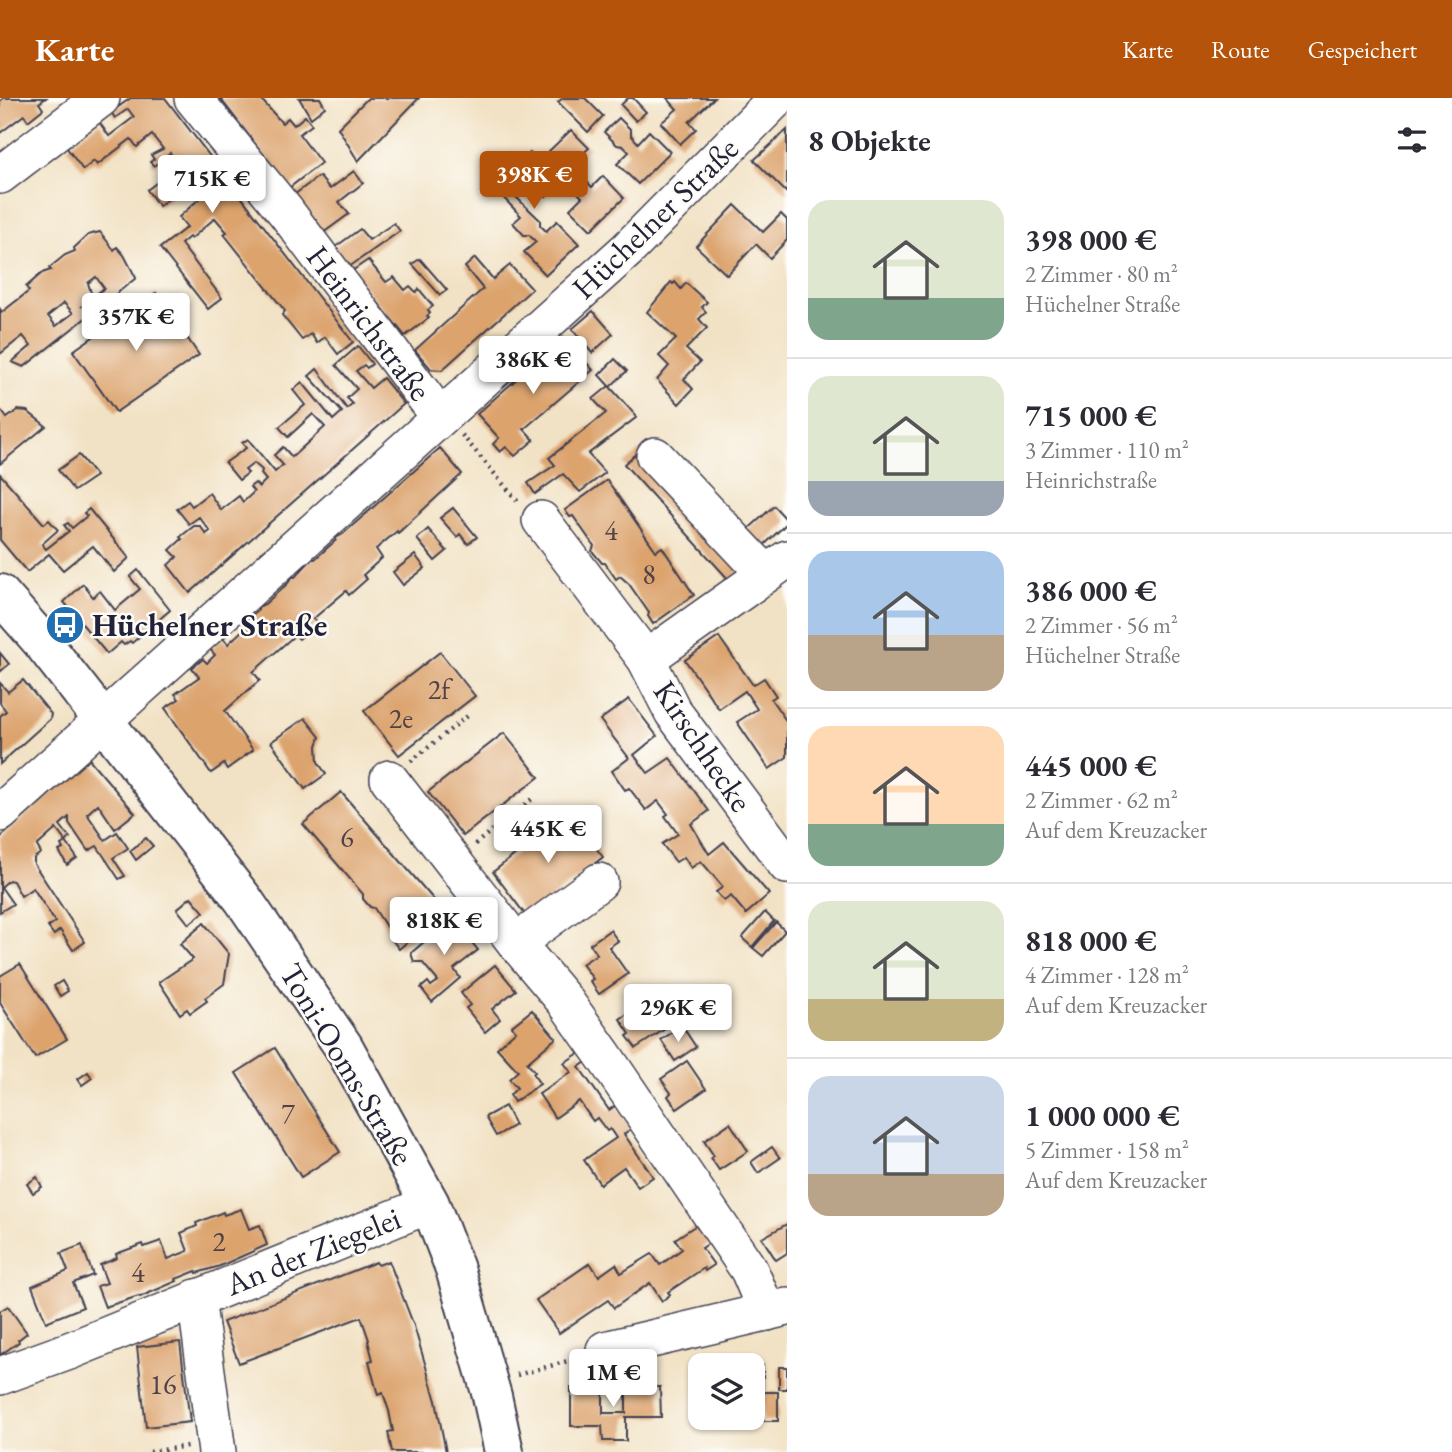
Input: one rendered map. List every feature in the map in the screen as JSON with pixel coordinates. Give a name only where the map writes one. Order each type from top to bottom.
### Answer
[{"type":"main road","name":"Toni-Ooms-Straße","points":[[0,594],[42,642],[243,899],[343,1046],[430,1204],[455,1269],[492,1396],[504,1452]]},
{"type":"street","points":[[0,175],[101,98]]},
{"type":"street","name":"Heinrichstraße","points":[[193,98],[286,212],[440,416]]},
{"type":"street","name":"Hüchelner Straße","points":[[0,813],[626,250],[777,98]]},
{"type":"street","points":[[655,456],[774,567]]},
{"type":"street","name":"Kirschhecke","points":[[541,520],[646,659],[673,712],[787,864]]},
{"type":"street","name":"Kirschhecke","points":[[646,659],[774,567]]},
{"type":"street","points":[[389,779],[516,943],[565,1001],[777,1310],[605,1350]]},
{"type":"street","points":[[516,943],[598,882]]},
{"type":"street","name":"An der Ziegelei","points":[[0,1376],[69,1351],[430,1204]]},
{"type":"street","name":"An der Ziegelei","points":[[196,1298],[216,1447]]},
{"type":"path","points":[[440,416],[459,432],[530,516],[541,520]]},
{"type":"path","points":[[389,779],[470,714]]},
{"type":"path","points":[[452,861],[532,799]]},
{"type":"path","points":[[492,1396],[517,1374],[588,1355],[589,1357],[605,1350]]},
{"type":"path","points":[[150,1452],[216,1447]]},
{"type":"building","points":[[4,98],[46,98],[39,103],[43,109],[28,121],[24,115],[0,133],[0,101]]},
{"type":"building","points":[[131,98],[165,98],[353,342],[338,354],[325,337],[317,343],[311,334],[302,340],[282,315],[285,311],[224,234],[227,232],[215,218],[191,239],[189,237],[181,244],[222,298],[208,309],[160,248],[187,227],[179,217],[200,198],[189,183],[159,206],[147,190],[180,165],[170,153],[154,166],[150,162],[154,159],[151,155],[163,149],[152,135],[137,147],[131,139],[97,165],[94,161],[83,170],[67,148],[99,122],[109,136],[134,117],[128,109],[115,118],[111,112]]},
{"type":"building","points":[[220,98],[260,98],[282,123],[288,118],[294,125],[305,116],[312,125],[299,134],[321,163],[289,188]]},
{"type":"building","points":[[299,98],[320,98],[325,107],[311,118]]},
{"type":"building","points":[[368,98],[419,98],[358,161],[338,128]]},
{"type":"building","points":[[563,98],[585,98],[603,116],[588,132],[558,102]]},
{"type":"building","points":[[628,98],[633,98],[646,112],[636,121],[621,105]]},
{"type":"building","points":[[667,98],[714,98],[689,122],[696,129],[680,144],[661,123],[677,109]]},
{"type":"building","points":[[619,118],[631,130],[631,135],[638,143],[649,131],[670,152],[638,184],[617,164],[629,152],[604,132]]},
{"type":"building","points":[[571,130],[589,148],[573,163],[585,176],[585,180],[592,187],[603,176],[624,198],[591,230],[570,209],[582,197],[558,178],[565,170],[548,152]]},
{"type":"building","points":[[787,130],[787,193],[754,160]]},
{"type":"building","points":[[530,153],[560,183],[546,196],[531,181],[515,196],[540,220],[540,225],[546,231],[557,221],[579,244],[546,275],[524,252],[536,242],[529,235],[524,235],[513,223],[521,216],[494,188],[501,181],[491,171],[507,156],[516,166]]},
{"type":"building","points":[[354,171],[363,183],[339,202],[349,214],[323,233],[294,195],[319,176],[330,189]]},
{"type":"building","points":[[735,205],[763,232],[781,214],[787,220],[787,240],[770,258],[756,244],[727,275],[696,246]]},
{"type":"building","points":[[394,223],[400,231],[349,267],[334,248],[360,229],[369,240]]},
{"type":"building","points":[[100,232],[114,250],[117,247],[136,278],[24,367],[12,362],[31,346],[23,336],[0,354],[0,309],[2,312],[29,291],[26,287],[42,273],[51,270],[49,268],[65,255],[75,251],[74,248],[88,235]],"holes":[[[96,277],[104,288],[81,307],[92,296],[88,283]],[[64,303],[73,313],[56,326],[48,316]]]},
{"type":"building","points":[[475,258],[493,279],[510,265],[532,289],[442,370],[431,369],[415,350],[483,289],[465,267]]},
{"type":"building","points":[[420,259],[447,290],[440,295],[412,264]]},
{"type":"building","points":[[368,260],[386,282],[394,277],[405,290],[410,286],[416,292],[419,289],[433,306],[428,310],[429,318],[405,336],[352,271]]},
{"type":"building","points":[[671,282],[675,282],[681,289],[686,283],[707,302],[702,307],[706,312],[699,319],[707,328],[686,349],[700,362],[684,379],[693,389],[679,404],[657,380],[669,366],[659,356],[676,339],[647,312]]},
{"type":"building","points":[[156,293],[199,355],[116,412],[73,351]]},
{"type":"building","points":[[593,311],[613,334],[592,353],[572,329]]},
{"type":"building","points":[[563,338],[593,370],[524,429],[534,440],[515,456],[506,447],[500,452],[493,444],[499,438],[477,414]]},
{"type":"building","points":[[358,346],[372,364],[367,368],[364,365],[356,371],[371,388],[383,378],[404,404],[190,593],[168,565],[177,557],[170,550],[182,539],[180,537],[194,526],[200,526],[206,534],[210,531],[199,517],[189,524],[177,509],[188,501],[192,506],[209,493],[221,510],[239,496],[243,502],[254,492],[250,487],[255,483],[259,487],[266,480],[261,474],[262,470],[254,463],[245,470],[248,473],[239,480],[225,463],[246,448],[242,443],[248,439],[275,472],[283,465],[274,455],[283,447],[292,457],[325,427],[313,414],[288,437],[279,427],[305,405],[293,390],[302,382],[333,420],[342,412],[309,376],[317,369],[347,409],[353,404],[347,398],[357,389],[336,365]]},
{"type":"building","points":[[615,359],[627,371],[610,387],[637,417],[588,454],[605,473],[580,492],[563,474],[535,494],[528,483],[555,465],[549,458],[606,413],[593,399],[609,386],[599,375]]},
{"type":"building","points":[[0,409],[7,418],[18,410],[27,411],[46,426],[0,464]]},
{"type":"building","points":[[440,448],[462,474],[398,533],[397,531],[376,549],[382,558],[363,575],[367,579],[349,595],[346,591],[313,619],[318,623],[299,639],[295,635],[253,672],[260,680],[225,711],[253,750],[227,769],[224,764],[211,773],[165,708],[179,699],[175,694],[199,677],[192,668],[203,659],[207,663],[215,655],[210,649],[223,638],[228,644],[246,627],[243,623],[258,607],[265,604],[312,559]]},
{"type":"building","points":[[639,451],[744,567],[729,580],[624,464]]},
{"type":"building","points":[[79,455],[96,476],[74,491],[58,470]]},
{"type":"building","points":[[0,474],[44,524],[49,520],[58,530],[42,544],[46,549],[69,531],[64,525],[68,523],[72,528],[87,516],[84,513],[89,509],[129,558],[114,572],[93,546],[63,570],[49,554],[27,572],[0,540]]},
{"type":"building","points":[[607,480],[656,551],[662,547],[694,595],[653,624],[649,613],[629,584],[620,576],[616,579],[605,563],[602,563],[592,551],[594,546],[573,516],[570,517],[565,510]]},
{"type":"building","points":[[774,506],[787,523],[761,548],[746,531]]},
{"type":"building","points":[[453,508],[477,537],[468,544],[460,534],[457,537],[440,518]]},
{"type":"building","points":[[428,529],[447,551],[435,561],[417,539]]},
{"type":"building","points":[[415,555],[425,568],[403,585],[393,572]]},
{"type":"building","points":[[138,570],[170,610],[132,643],[130,641],[124,645],[121,642],[107,654],[64,602],[83,584],[93,597],[100,591],[115,610],[140,589],[130,577]]},
{"type":"building","points":[[719,637],[753,685],[764,678],[776,696],[771,699],[787,722],[787,757],[769,769],[737,722],[757,709],[745,691],[719,709],[685,660]]},
{"type":"building","points":[[440,652],[475,696],[399,755],[364,711]]},
{"type":"building","points":[[0,653],[9,664],[0,672]]},
{"type":"building","points":[[23,680],[51,714],[50,719],[0,764],[0,716],[6,711],[0,703],[0,683],[8,692]]},
{"type":"building","points":[[629,699],[657,736],[634,755],[648,773],[670,758],[709,811],[691,824],[709,854],[724,842],[769,894],[746,914],[731,896],[724,901],[716,892],[723,887],[701,861],[691,868],[684,857],[676,862],[662,844],[678,834],[665,816],[668,814],[658,801],[646,810],[629,788],[625,790],[612,771],[629,758],[600,720]]},
{"type":"building","points":[[305,718],[320,737],[317,746],[318,762],[326,774],[305,789],[271,742]]},
{"type":"building","points":[[504,733],[539,777],[463,836],[428,792]]},
{"type":"building","points":[[89,759],[135,813],[115,829],[98,804],[87,814],[105,840],[117,832],[128,848],[113,858],[125,876],[119,879],[97,846],[88,851],[69,823],[69,817],[60,825],[70,838],[66,842],[56,829],[37,846],[41,853],[34,858],[34,864],[85,942],[73,950],[60,930],[54,935],[48,927],[55,922],[33,888],[21,896],[13,881],[9,880],[1,887],[13,904],[0,912],[0,838]]},
{"type":"building","points":[[341,792],[434,900],[412,919],[421,930],[399,949],[390,937],[396,933],[393,929],[387,928],[374,908],[363,899],[363,894],[303,824]]},
{"type":"building","points":[[568,813],[603,857],[527,917],[493,872]]},
{"type":"building","points":[[146,838],[153,846],[136,860],[130,851]]},
{"type":"building","points":[[66,842],[77,858],[67,865],[59,851],[63,849],[61,845]]},
{"type":"building","points":[[191,897],[204,912],[189,924],[177,909]]},
{"type":"building","points":[[765,912],[774,921],[752,947],[742,938]]},
{"type":"building","points":[[452,918],[478,950],[454,969],[460,978],[432,1002],[421,988],[428,982],[431,986],[438,981],[422,962],[414,962],[411,953]]},
{"type":"building","points":[[776,922],[785,931],[763,956],[753,948]]},
{"type":"building","points":[[204,923],[229,954],[224,984],[190,1013],[187,1009],[180,1014],[159,982],[193,959],[180,944]]},
{"type":"building","points":[[610,930],[618,941],[609,947],[628,974],[599,994],[590,981],[593,979],[582,964],[597,954],[590,944]]},
{"type":"building","points":[[20,964],[67,1039],[35,1058],[0,1003],[0,976]]},
{"type":"building","points":[[495,965],[516,990],[492,1009],[500,1019],[485,1032],[466,1008],[470,1005],[461,993]]},
{"type":"building","points":[[62,981],[68,991],[60,996],[54,986]]},
{"type":"building","points":[[646,1001],[665,1029],[636,1048],[620,1019]]},
{"type":"building","points":[[532,1010],[556,1038],[527,1063],[540,1084],[514,1102],[510,1095],[517,1088],[509,1079],[518,1071],[497,1048],[516,1031],[512,1026]]},
{"type":"building","points":[[682,1026],[696,1047],[675,1061],[661,1040]]},
{"type":"building","points":[[275,1048],[340,1152],[301,1177],[236,1073]]},
{"type":"building","points":[[579,1053],[586,1062],[579,1067],[609,1110],[616,1105],[632,1128],[624,1134],[653,1177],[638,1187],[624,1167],[600,1184],[584,1160],[616,1138],[610,1129],[607,1131],[597,1118],[593,1121],[579,1101],[555,1118],[539,1094],[571,1072],[564,1063]]},
{"type":"building","points":[[687,1061],[706,1089],[677,1109],[668,1096],[671,1093],[661,1079]]},
{"type":"building","points":[[88,1072],[92,1078],[82,1085],[78,1079]]},
{"type":"building","points":[[505,1106],[515,1125],[496,1136],[485,1117]]},
{"type":"building","points":[[730,1123],[748,1151],[719,1170],[704,1141]]},
{"type":"building","points":[[772,1147],[780,1158],[758,1173],[751,1162]]},
{"type":"building","points":[[37,1177],[42,1187],[33,1193],[27,1184]]},
{"type":"building","points":[[241,1209],[249,1229],[260,1225],[267,1245],[220,1266],[176,1279],[177,1281],[140,1297],[105,1307],[97,1286],[107,1283],[100,1265],[117,1258],[116,1254],[143,1244],[144,1247],[161,1241],[168,1259],[188,1251],[181,1233],[197,1226],[196,1223],[223,1212],[224,1215]]},
{"type":"building","points":[[698,1224],[711,1242],[702,1248],[714,1265],[705,1271],[704,1268],[668,1292],[670,1295],[662,1301],[650,1283],[614,1308],[608,1300],[559,1333],[536,1300],[590,1263],[599,1276],[616,1264],[621,1273],[652,1254],[660,1265],[682,1249],[675,1239]]},
{"type":"building","points":[[787,1224],[787,1253],[776,1260],[762,1238]]},
{"type":"building","points":[[82,1245],[93,1275],[73,1283],[83,1307],[46,1322],[32,1286],[68,1271],[61,1253]]},
{"type":"building","points":[[389,1261],[414,1326],[436,1401],[446,1452],[392,1452],[388,1432],[393,1431],[389,1411],[383,1393],[378,1395],[369,1361],[373,1360],[369,1340],[361,1317],[239,1363],[223,1322],[376,1262],[378,1265]]},
{"type":"building","points":[[8,1306],[27,1333],[0,1355],[0,1311]]},
{"type":"building","points":[[180,1342],[190,1422],[146,1427],[137,1347]]},
{"type":"building","points":[[779,1367],[787,1367],[787,1389],[779,1389]]},
{"type":"building","points":[[571,1387],[603,1387],[603,1413],[626,1413],[626,1387],[660,1387],[661,1417],[626,1417],[626,1441],[603,1441],[602,1426],[571,1426]]},
{"type":"building","points":[[765,1392],[778,1392],[778,1421],[765,1421]]},
{"type":"place","name":"Hüchelner Straße","points":[[65,625]]}]
